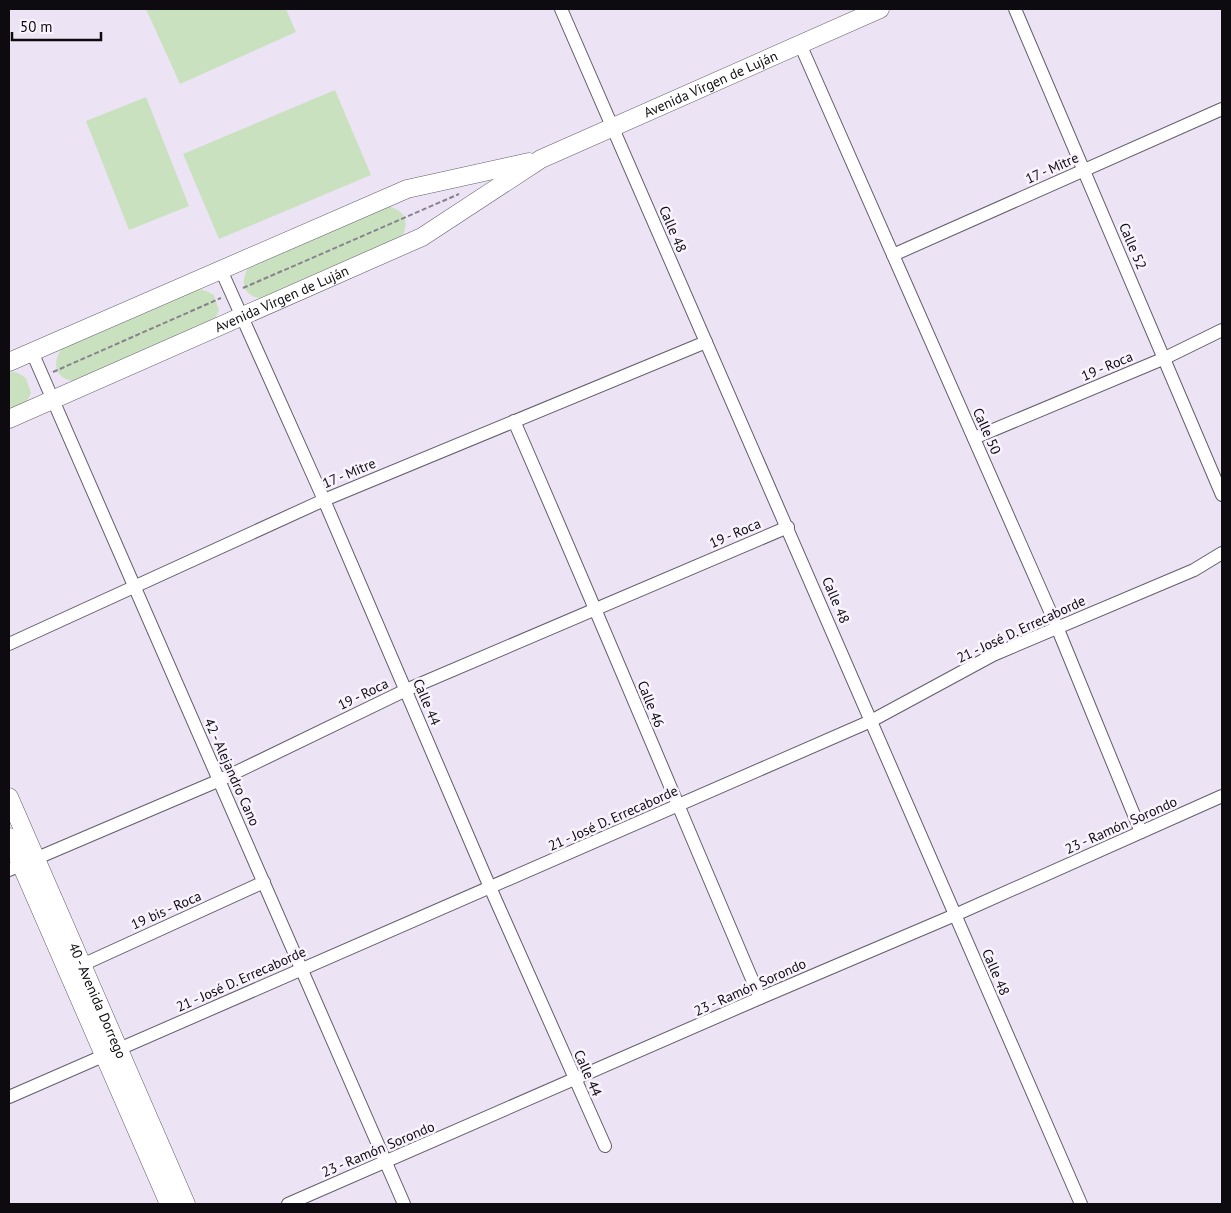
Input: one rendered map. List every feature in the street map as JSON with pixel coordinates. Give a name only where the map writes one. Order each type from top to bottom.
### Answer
[{"type":"street","name":"Calle 48","points":[[561,9],[1081,1204]]},
{"type":"street","name":"Avenida Virgen de Luján","points":[[9,419],[422,237],[542,159],[612,126],[880,9]]},
{"type":"street","name":"Calle 52","points":[[1015,9],[1222,495]]},
{"type":"street","name":"Calle 50","points":[[800,44],[1057,627],[1140,832]]},
{"type":"street","name":"17 - Mitre","points":[[893,255],[1222,108]]},
{"type":"street","name":"Avenida Virgen de Luján","points":[[9,362],[407,189],[542,159]]},
{"type":"street","name":"Calle 44","points":[[221,270],[324,500],[605,1146]]},
{"type":"street","name":"19 - Roca","points":[[974,438],[1165,358],[1222,330]]},
{"type":"street","name":"17 - Mitre","points":[[9,644],[324,500],[706,342]]},
{"type":"street","name":"42 - Alejandro Cano","points":[[32,352],[404,1204]]},
{"type":"street","name":"Calle 46","points":[[514,421],[596,609],[760,998]]},
{"type":"street","name":"19 - Roca","points":[[22,865],[220,780],[406,690],[788,527]]},
{"type":"street","name":"21 - José D. Errecaborde","points":[[9,1097],[871,722],[992,655],[1194,570],[1222,553]]},
{"type":"street","name":"23 - Ramón Sorondo","points":[[288,1204],[955,915],[1222,796]]},
{"type":"street","name":"40 - Avenida Dorrego","points":[[9,797],[22,865],[82,965],[111,1052],[169,1204]]},
{"type":"street","name":"40 - Avenida Dorrego","points":[[9,837],[111,1052],[186,1204]]},
{"type":"street","name":"19 bis - Roca","points":[[82,965],[264,882]]},
{"type":"path","points":[[43,377],[461,193]]},
{"type":"green space","points":[[146,9],[286,9],[296,32],[180,84]]},
{"type":"green space","points":[[335,90],[371,175],[219,239],[183,154]]},
{"type":"green space","points":[[146,97],[189,206],[129,230],[86,121]]},
{"type":"green space","points":[[384,205],[397,210],[404,217],[405,227],[401,240],[267,298],[252,296],[245,288],[245,276],[247,269],[252,263]]},
{"type":"green space","points":[[196,288],[214,295],[219,310],[213,323],[80,381],[65,379],[57,371],[57,359],[59,352],[64,346]]},
{"type":"green space","points":[[9,371],[18,373],[26,378],[31,393],[25,405],[9,413]]}]
